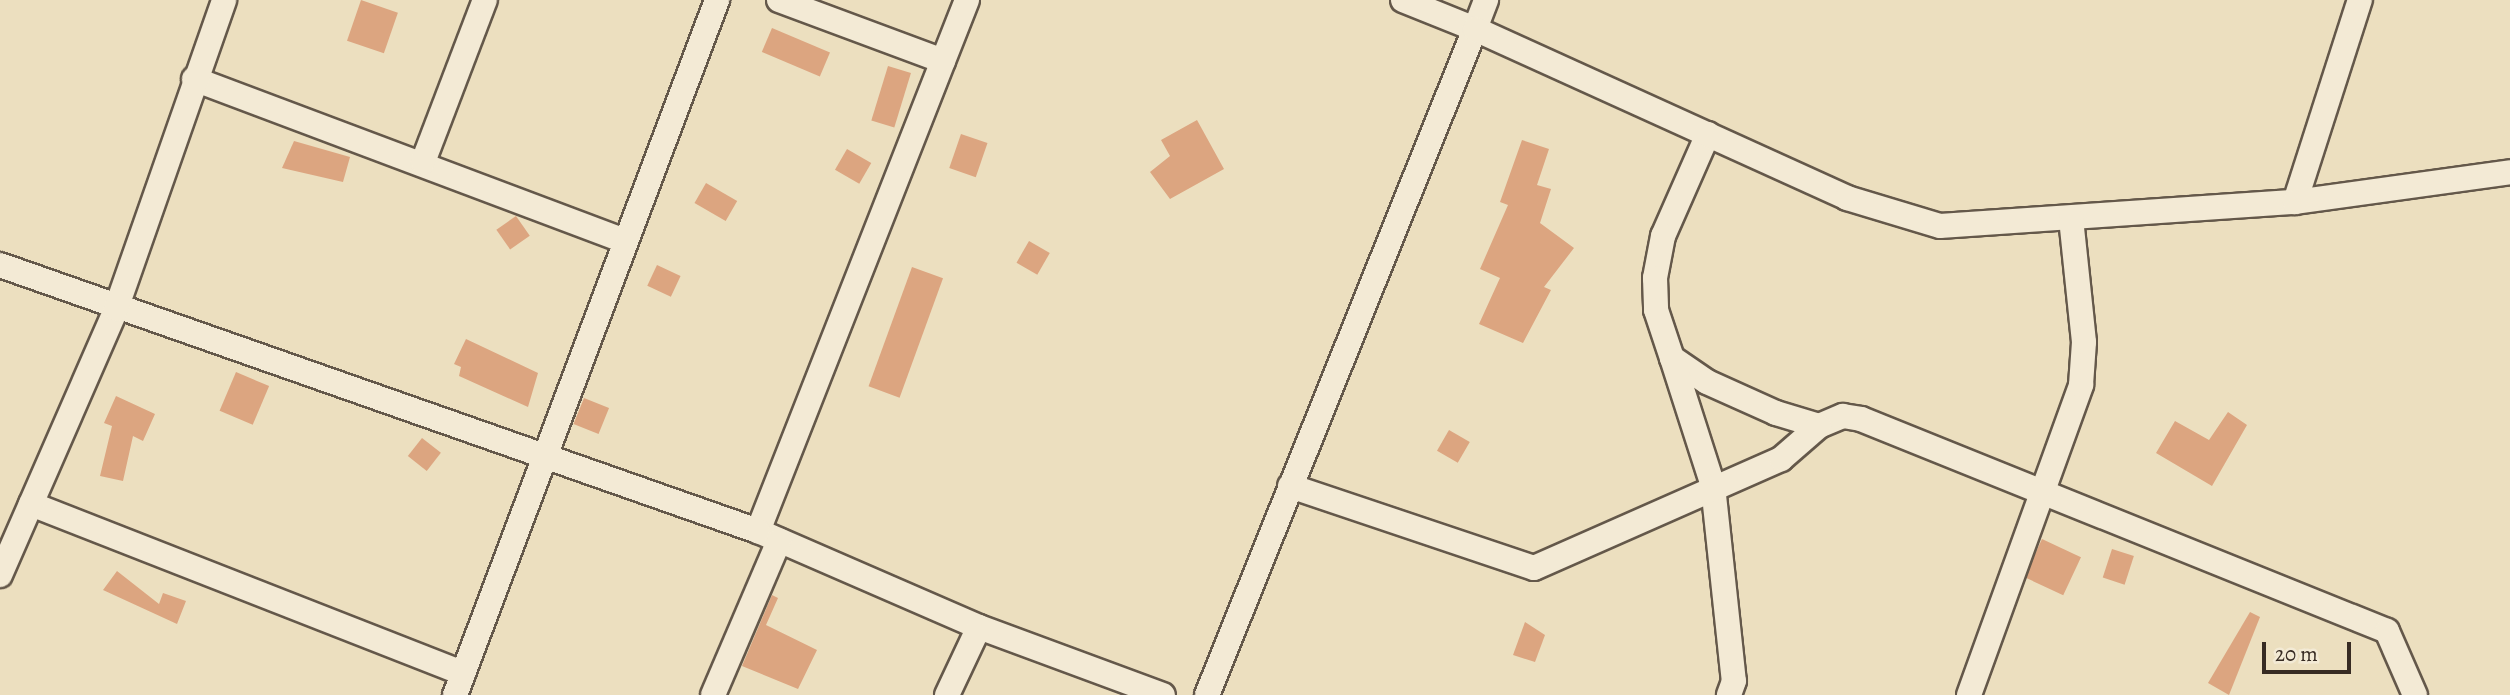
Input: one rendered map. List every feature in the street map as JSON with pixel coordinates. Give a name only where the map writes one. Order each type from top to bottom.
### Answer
[{"type":"street","points":[[0,575],[8,539],[31,503],[116,309],[194,79],[224,0]]},
{"type":"street","points":[[423,162],[485,0]]},
{"type":"street","points":[[31,503],[459,684],[717,0]]},
{"type":"street","points":[[779,0],[943,61]]},
{"type":"street","points":[[713,695],[967,0]]},
{"type":"street","points":[[1403,0],[1475,29],[1870,208],[1940,226],[2295,202],[2510,172]]},
{"type":"street","points":[[1207,695],[1486,0]]},
{"type":"street","points":[[2295,202],[2360,0]]},
{"type":"street","points":[[194,79],[423,162],[626,241]]},
{"type":"street","points":[[1708,134],[1663,236],[1655,278],[1656,310],[1713,486],[1734,681],[1729,695]]},
{"type":"street","points":[[1969,695],[2047,489],[2081,385],[2084,342],[2071,219]]},
{"type":"street","points":[[0,265],[116,309],[769,536],[979,627],[1163,695]]},
{"type":"street","points":[[1672,358],[1707,383],[1819,426]]},
{"type":"street","points":[[1290,486],[1534,568],[1713,486],[1781,459],[1819,426],[1843,416],[1861,419],[2047,489],[2387,631],[2415,695]]},
{"type":"street","points":[[947,695],[979,627]]},
{"type":"building","points":[[361,0],[398,13],[384,53],[347,41]]},
{"type":"building","points":[[772,28],[830,53],[820,77],[762,52]]},
{"type":"building","points":[[888,66],[911,73],[894,128],[871,121]]},
{"type":"building","points":[[1197,120],[1224,169],[1170,199],[1150,172],[1170,156],[1161,140]]},
{"type":"building","points":[[961,134],[987,143],[976,177],[949,168]]},
{"type":"building","points":[[1522,140],[1549,149],[1537,185],[1551,189],[1540,223],[1574,248],[1544,287],[1551,290],[1523,343],[1479,324],[1500,278],[1480,269],[1508,205],[1500,202]]},
{"type":"building","points":[[294,141],[350,157],[343,182],[282,168]]},
{"type":"building","points":[[847,149],[871,163],[859,184],[835,170]]},
{"type":"building","points":[[706,183],[737,201],[726,221],[694,203]]},
{"type":"building","points":[[516,216],[530,236],[510,249],[496,230]]},
{"type":"building","points":[[1029,241],[1050,253],[1037,275],[1016,263]]},
{"type":"building","points":[[657,265],[681,276],[671,297],[647,286]]},
{"type":"building","points":[[912,267],[943,278],[900,398],[869,386]]},
{"type":"building","points":[[466,339],[538,373],[528,407],[459,376],[461,367],[454,364]]},
{"type":"building","points":[[236,372],[269,386],[253,425],[220,411]]},
{"type":"building","points":[[116,396],[155,414],[143,441],[133,436],[123,481],[100,476],[112,426],[104,423]]},
{"type":"building","points":[[584,398],[609,408],[599,434],[574,424]]},
{"type":"building","points":[[2228,412],[2247,425],[2212,486],[2156,453],[2175,421],[2209,440]]},
{"type":"building","points":[[1449,430],[1470,442],[1458,463],[1437,451]]},
{"type":"building","points":[[422,438],[441,453],[427,471],[408,456]]},
{"type":"building","points":[[2042,539],[2081,557],[2063,595],[2024,577]]},
{"type":"building","points":[[2112,549],[2134,556],[2125,585],[2103,578]]},
{"type":"building","points":[[117,571],[159,604],[163,593],[186,601],[177,624],[103,590]]},
{"type":"building","points":[[772,595],[778,598],[766,625],[817,650],[798,689],[742,666]]},
{"type":"building","points":[[2250,612],[2260,617],[2229,695],[2208,683]]},
{"type":"building","points":[[1525,622],[1545,635],[1535,662],[1513,655]]}]
